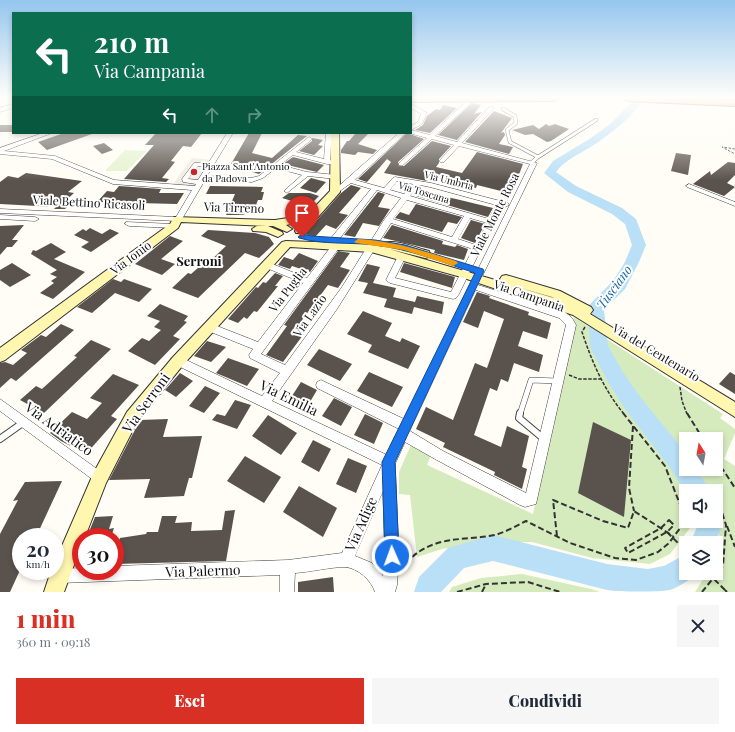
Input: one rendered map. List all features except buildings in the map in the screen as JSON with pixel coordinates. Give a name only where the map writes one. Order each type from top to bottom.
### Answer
[{"type":"street","points":[[401,164],[443,126]]},
{"type":"street","points":[[442,161],[474,126]]},
{"type":"street","points":[[412,132],[535,161]]},
{"type":"street","points":[[0,151],[46,134]]},
{"type":"street","name":"Via Ionio","points":[[0,356],[176,223],[229,134]]},
{"type":"street","points":[[328,134],[331,162],[336,177],[335,192]]},
{"type":"street","points":[[331,162],[335,134]]},
{"type":"street","points":[[335,192],[352,181],[386,146],[402,134]]},
{"type":"street","points":[[212,164],[196,164],[185,180],[252,180],[261,177],[309,139]]},
{"type":"street","points":[[0,151],[53,157],[113,182],[196,188]]},
{"type":"street","points":[[292,153],[331,162]]},
{"type":"street","name":"Viale Monte Rosa","points":[[477,278],[535,161]]},
{"type":"street","points":[[275,166],[307,174],[336,177]]},
{"type":"street","points":[[286,191],[307,174]]},
{"type":"street","name":"Via Umbria","points":[[385,191],[395,179],[418,183],[513,207]]},
{"type":"street","name":"Via Toscana","points":[[352,181],[491,222]]},
{"type":"street","name":"Via Lazio","points":[[264,403],[321,325],[373,246],[388,220],[405,197],[418,183]]},
{"type":"street","points":[[689,186],[735,204]]},
{"type":"street","name":"Via Puglia","points":[[259,347],[310,282],[335,243],[375,188]]},
{"type":"street","name":"Via Serroni","points":[[64,564],[100,478],[132,417],[178,361],[267,265],[291,235],[335,192]]},
{"type":"street","points":[[402,256],[390,280],[452,296],[456,294],[500,204]]},
{"type":"street","name":"Viale Bettino Ricasoli","points":[[0,211],[176,223]]},
{"type":"street","points":[[454,240],[468,216]]},
{"type":"street","name":"Viale Bettino Ricasoli","points":[[0,217],[176,223]]},
{"type":"street","points":[[275,223],[310,218]]},
{"type":"street","points":[[388,220],[478,248]]},
{"type":"street","name":"Via Tirreno","points":[[176,223],[275,223],[291,235]]},
{"type":"street","name":"Via Tirreno","points":[[176,223],[268,230],[291,235]]},
{"type":"street","name":"Via Campania","points":[[291,235],[335,243],[405,248],[466,271],[477,278],[554,303],[577,308]]},
{"type":"street","name":"Via Campania","points":[[373,246],[402,256],[466,271]]},
{"type":"street","points":[[267,265],[310,282]]},
{"type":"street","points":[[321,385],[404,430],[438,455],[525,500],[531,499],[571,324],[562,315],[477,278]]},
{"type":"street","name":"Via Campania","points":[[477,278],[556,294]]},
{"type":"street","name":"Via Adige","points":[[382,592],[379,582],[367,568],[346,560],[388,462],[477,278]]},
{"type":"street","name":"Via del Centenario","points":[[556,294],[681,377],[735,410]]},
{"type":"street","name":"Via del Centenario","points":[[577,308],[590,321],[614,332],[735,400]]},
{"type":"street","points":[[210,327],[259,347],[254,355],[287,371]]},
{"type":"street","name":"Via Emilia","points":[[178,361],[388,462]]},
{"type":"street","name":"Via Adriatico","points":[[0,404],[100,478]]},
{"type":"street","name":"Via Adige","points":[[387,592],[390,585],[392,556],[388,462]]},
{"type":"street","name":"Via Palermo","points":[[64,576],[288,567],[346,560]]},
{"type":"street","points":[[287,592],[288,567]]},
{"type":"street","name":"Via Serroni","points":[[54,592],[58,580]]},
{"type":"lane","points":[[513,126],[507,130],[510,142],[535,161],[587,126]]},
{"type":"lane","points":[[544,439],[519,418],[531,380],[558,376]]},
{"type":"lane","points":[[0,438],[24,422]]},
{"type":"path","points":[[735,149],[722,147],[735,154]]},
{"type":"path","points":[[392,556],[410,559],[416,551],[442,542],[495,535],[526,521],[570,543],[615,558],[636,560],[658,552],[674,537],[681,527],[681,507],[665,466],[613,401],[601,379],[586,348],[582,332],[590,321]]},
{"type":"path","points":[[558,376],[579,379],[601,379]]},
{"type":"path","points":[[681,377],[680,390],[685,408],[698,432]]},
{"type":"path","points":[[557,536],[553,500],[603,521],[628,528],[634,511],[629,488],[633,425]]},
{"type":"path","points":[[723,470],[735,488]]},
{"type":"path","points":[[634,511],[674,537]]},
{"type":"path","points":[[723,516],[735,547]]},
{"type":"path","points":[[669,520],[674,525],[666,532],[628,554],[625,548],[661,528],[669,520]]},
{"type":"path","points":[[702,592],[723,566],[726,525]]},
{"type":"path","points":[[666,532],[679,544]]},
{"type":"path","points":[[715,580],[726,591]]},
{"type":"path","points":[[457,592],[486,584],[528,582],[560,592]]},
{"type":"path","points":[[482,592],[486,584]]},
{"type":"green space","points":[[125,150],[146,151],[127,171],[105,171]]},
{"type":"green space","points":[[574,317],[592,329],[592,343],[617,394],[682,480],[683,484],[679,484],[679,528],[690,528],[684,536],[679,536],[679,542],[670,554],[650,564],[592,558],[532,542],[488,542],[442,549],[417,557],[410,495],[399,494],[399,472],[411,445],[431,455],[427,465],[533,514]]},
{"type":"green space","points":[[605,338],[723,414],[720,418],[735,429],[735,433],[724,459],[735,466],[735,592],[695,592],[703,580],[723,580],[723,536],[719,536],[718,528],[723,528],[723,484],[704,484],[698,476],[723,476],[723,432],[679,432],[679,448],[633,393],[613,362]]},
{"type":"green space","points":[[522,574],[600,592],[449,592],[452,587],[481,578]]},
{"type":"shaded area","name":"Piazza Sant'Antonio da Padova","points":[[192,158],[213,160],[196,186],[173,184]]},
{"type":"waterway","name":"Tusciano","points":[[613,126],[595,140],[557,163],[550,173],[572,189],[617,211],[631,222],[639,245],[632,262],[619,285],[596,308],[599,347],[616,378],[634,405],[676,457],[693,484]]},
{"type":"waterway","name":"Tusciano","points":[[705,536],[709,528]]},
{"type":"waterway","name":"Tusciano","points":[[427,592],[428,586],[457,557],[493,548],[607,577],[648,582],[669,578],[679,572]]},
{"type":"slow traffic","points":[[358,242],[375,242],[405,248],[453,263]]},
{"type":"place","name":"Piazza Sant'Antonio da Padova","points":[[194,172]]},
{"type":"district","name":"Serroni","points":[[199,261]]},
{"type":"route","points":[[302,237],[311,239],[375,242],[405,248],[480,271],[388,462],[392,556]]}]
